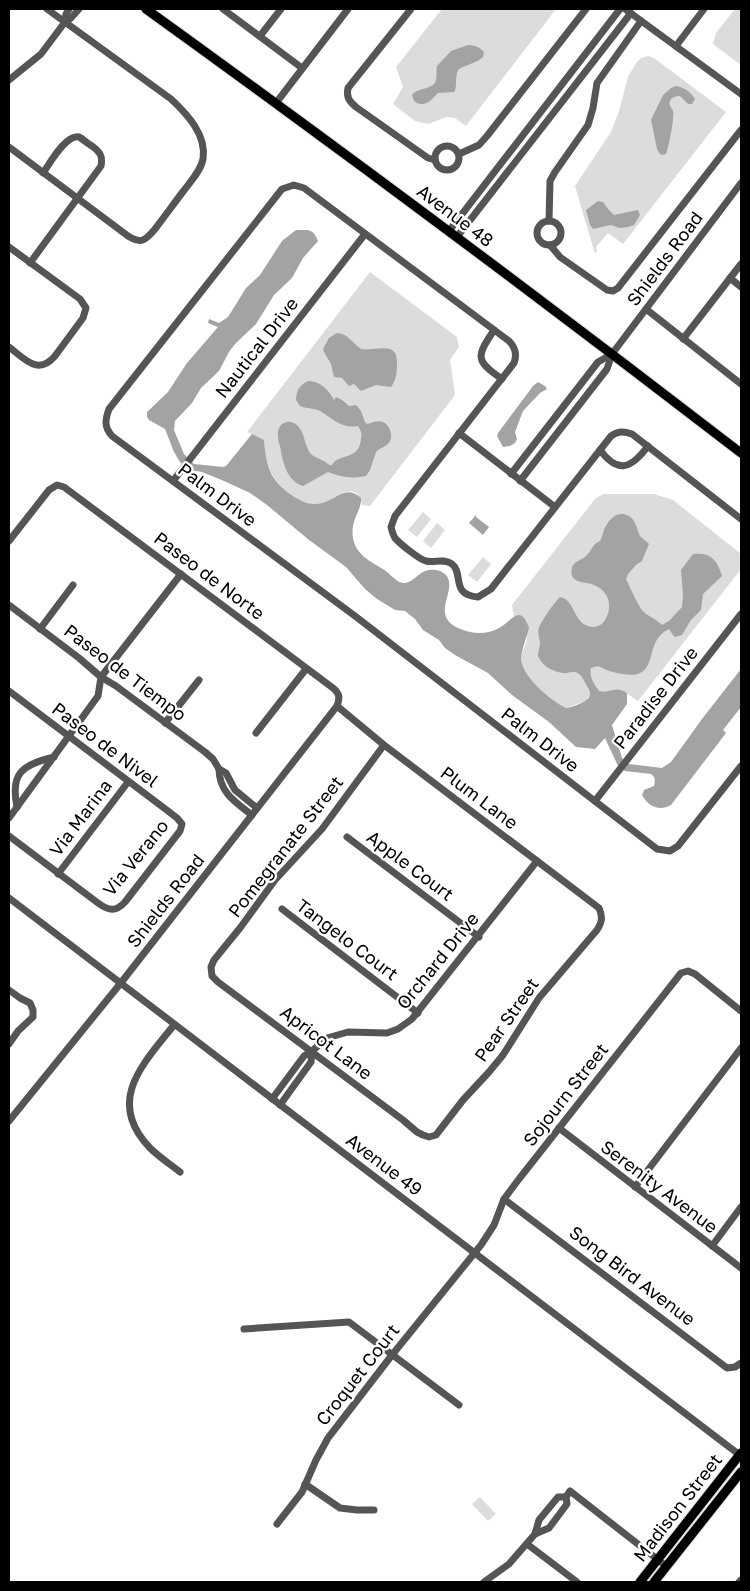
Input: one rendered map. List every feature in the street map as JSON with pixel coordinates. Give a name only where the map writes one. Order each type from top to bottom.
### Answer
[{"type":"main road","name":"Avenue 48","points":[[146,9],[276,102],[453,234],[741,453]]},
{"type":"main road","name":"Madison Street","points":[[640,1582],[741,1455]]},
{"type":"main road","name":"Madison Street","points":[[654,1582],[741,1472]]},
{"type":"street","points":[[9,147],[128,236],[142,241],[149,237],[155,229],[198,171],[203,159],[203,146],[199,134],[183,110],[171,99],[47,9]]},
{"type":"street","points":[[65,22],[69,9]]},
{"type":"street","points":[[9,80],[41,54],[65,22],[78,9]]},
{"type":"street","points":[[223,9],[302,68]]},
{"type":"street","points":[[260,36],[282,9]]},
{"type":"street","points":[[276,102],[348,9]]},
{"type":"street","points":[[411,9],[348,88],[348,100],[428,158],[435,160]]},
{"type":"street","points":[[459,154],[479,145],[487,136],[586,9]]},
{"type":"street","points":[[453,234],[620,9]]},
{"type":"street","points":[[676,46],[704,9]]},
{"type":"street","points":[[453,234],[628,11],[741,94]]},
{"type":"street","points":[[549,221],[550,181],[588,125],[598,83],[641,21]]},
{"type":"street","points":[[550,245],[560,257],[607,290],[613,291],[618,288],[741,130]]},
{"type":"street","points":[[30,263],[101,166],[103,160],[100,152],[80,137],[72,137],[66,141],[43,173]]},
{"type":"street","points":[[446,146],[454,148],[459,154],[457,166],[450,170],[439,167],[435,160],[436,152],[446,146]]},
{"type":"street","name":"Shields Road","points":[[520,481],[607,369],[612,354],[741,183]]},
{"type":"street","name":"Palm Drive","points":[[741,519],[632,434],[622,431],[616,432],[491,590],[478,596],[472,596],[462,590],[458,584],[456,569],[450,563],[440,560],[423,560],[396,538],[391,527],[395,516],[514,363],[516,354],[513,344],[304,188],[294,185],[282,189],[108,409],[105,422],[108,432],[112,436],[363,622],[657,849],[670,851],[682,842],[741,766]]},
{"type":"street","points":[[549,221],[557,223],[561,234],[558,242],[550,245],[546,245],[540,240],[537,234],[539,226],[549,221]]},
{"type":"street","name":"Nautical Drive","points":[[173,481],[365,234]]},
{"type":"street","points":[[9,247],[80,299],[86,308],[83,318],[55,356],[43,366],[31,364],[9,348]]},
{"type":"street","points":[[684,339],[741,264]]},
{"type":"street","points":[[730,278],[741,288]]},
{"type":"street","points":[[646,310],[741,384]]},
{"type":"street","points":[[494,330],[482,347],[480,357],[484,365],[502,379]]},
{"type":"street","name":"Shields Road","points":[[511,474],[598,362],[612,354]]},
{"type":"street","points":[[459,434],[554,508]]},
{"type":"street","points":[[600,450],[611,462],[623,466],[636,461],[648,446]]},
{"type":"street","name":"Paseo de Norte","points":[[9,541],[49,490],[57,485],[64,487],[333,688],[339,696]]},
{"type":"street","points":[[9,818],[98,696],[101,677],[181,574]]},
{"type":"street","points":[[40,629],[73,585]]},
{"type":"street","name":"Paseo de Tiempo","points":[[9,605],[80,658],[101,677],[206,752],[219,769],[226,773],[235,790],[257,808]]},
{"type":"street","name":"Paradise Drive","points":[[595,801],[741,614]]},
{"type":"street","points":[[256,733],[306,669]]},
{"type":"street","points":[[165,723],[198,680]]},
{"type":"street","name":"Paseo de Nivel","points":[[9,691],[177,818],[182,824]]},
{"type":"street","name":"Shields Road","points":[[9,1121],[120,984],[337,706],[339,696]]},
{"type":"street","name":"Plum Lane","points":[[337,706],[384,745],[599,908],[602,916]]},
{"type":"street","name":"Pomegranate Street","points":[[211,968],[214,960],[257,903],[275,880],[322,829],[384,745]]},
{"type":"street","points":[[17,807],[14,786],[20,773],[32,763],[54,757]]},
{"type":"street","name":"Paseo de Tiempo","points":[[219,769],[219,777],[227,794],[252,815]]},
{"type":"street","name":"Via Marina","points":[[58,874],[128,782]]},
{"type":"street","name":"Via Verano","points":[[58,874],[98,904],[113,910],[118,909],[180,831],[182,824]]},
{"type":"street","points":[[9,836],[58,874]]},
{"type":"street","name":"Apple Court","points":[[347,837],[478,937]]},
{"type":"street","name":"Orchard Drive","points":[[272,1099],[304,1056],[334,1035],[348,1032],[387,1033],[406,1024],[418,1013],[537,861]]},
{"type":"street","name":"Avenue 49","points":[[9,898],[741,1455]]},
{"type":"street","name":"Tangelo Court","points":[[282,909],[418,1013]]},
{"type":"street","name":"Pear Street","points":[[429,1137],[440,1130],[463,1100],[494,1066],[544,992],[597,930],[602,923],[602,916]]},
{"type":"street","name":"Apricot Lane","points":[[211,968],[212,976],[218,982],[417,1132],[429,1137]]},
{"type":"street","name":"Sojourn Street","points":[[475,1253],[494,1225],[504,1199],[681,973],[688,971],[695,974],[741,1011]]},
{"type":"street","points":[[9,990],[30,1003],[34,1010],[33,1017],[18,1031],[9,1044]]},
{"type":"street","points":[[174,1025],[139,1069],[131,1090],[129,1107],[134,1128],[151,1149],[180,1172]]},
{"type":"street","points":[[635,1187],[741,1048]]},
{"type":"street","points":[[280,1105],[312,1062],[312,1051]]},
{"type":"street","name":"Serenity Avenue","points":[[559,1128],[741,1268]]},
{"type":"street","name":"Song Bird Avenue","points":[[504,1199],[727,1368],[741,1363]]},
{"type":"street","points":[[712,1246],[741,1207]]},
{"type":"street","name":"Croquet Court","points":[[276,1524],[302,1492],[328,1438],[392,1355],[475,1253]]},
{"type":"street","points":[[244,1329],[349,1322],[459,1405]]},
{"type":"street","points":[[305,1484],[340,1508],[374,1510]]},
{"type":"street","points":[[568,1494],[666,1566]]},
{"type":"street","points":[[535,1534],[549,1528],[567,1504],[568,1494]]},
{"type":"street","points":[[484,1582],[509,1564],[535,1534],[539,1520],[558,1497],[568,1494]]},
{"type":"street","points":[[527,1544],[577,1582]]},
{"type":"shaded area","points":[[442,9],[556,9],[466,126],[455,118],[447,117],[428,124],[415,121],[393,104],[403,87],[396,67]]},
{"type":"shaded area","points":[[735,9],[741,9],[741,65],[713,44],[716,33]]},
{"type":"shaded area","points":[[468,45],[475,46],[484,52],[483,57],[458,70],[455,91],[438,93],[425,104],[414,101],[412,95],[415,92],[435,83],[437,66],[451,51]]},
{"type":"shaded area","points":[[648,56],[654,58],[726,112],[623,244],[608,233],[596,247],[597,251],[595,254],[575,186],[611,132],[628,77],[636,63],[641,58]]},
{"type":"shaded area","points":[[676,86],[687,90],[695,99],[692,104],[688,104],[680,96],[674,97],[671,100],[669,104],[673,114],[670,140],[666,154],[662,155],[657,149],[651,120],[663,95]]},
{"type":"shaded area","points":[[598,201],[603,202],[614,215],[638,210],[640,215],[634,225],[628,227],[620,228],[611,225],[593,229],[586,210]]},
{"type":"shaded area","points":[[296,230],[312,232],[318,241],[303,258],[292,278],[274,295],[256,324],[235,344],[219,371],[201,388],[192,403],[175,421],[174,430],[184,454],[194,464],[223,467],[226,466],[252,434],[264,440],[270,471],[282,488],[295,498],[315,504],[328,501],[344,493],[355,494],[361,498],[361,503],[354,520],[353,538],[360,553],[402,583],[409,582],[428,570],[440,571],[446,575],[449,589],[445,613],[448,620],[456,627],[470,632],[485,633],[499,628],[515,616],[522,616],[529,628],[521,656],[523,666],[532,681],[539,688],[566,708],[589,698],[589,691],[582,677],[577,673],[556,671],[542,663],[538,656],[540,644],[538,630],[560,597],[569,603],[581,622],[586,625],[596,627],[605,620],[609,609],[608,598],[597,586],[574,579],[572,567],[585,557],[595,544],[600,541],[605,528],[612,518],[619,514],[630,517],[634,521],[640,536],[649,544],[642,561],[628,574],[626,579],[641,609],[662,625],[669,621],[682,607],[681,570],[693,554],[704,554],[712,558],[718,565],[722,576],[703,594],[701,610],[691,620],[682,635],[675,637],[669,629],[660,635],[646,668],[640,673],[629,675],[611,672],[598,666],[591,668],[591,677],[599,691],[619,690],[627,693],[627,704],[612,725],[622,758],[629,764],[662,768],[671,762],[741,669],[741,707],[723,730],[726,733],[671,805],[658,808],[647,802],[642,795],[644,790],[654,786],[654,776],[625,771],[618,766],[605,738],[595,749],[576,747],[549,722],[512,695],[488,673],[445,648],[439,640],[423,630],[415,619],[405,611],[395,610],[377,599],[365,589],[346,567],[309,540],[267,505],[250,493],[224,481],[202,472],[189,470],[180,462],[174,452],[165,429],[147,417],[147,412],[168,392],[187,363],[218,327],[208,323],[209,319],[219,323],[228,317],[246,288],[260,275],[282,241]]},
{"type":"shaded area","points":[[370,272],[457,337],[459,347],[450,360],[455,395],[370,506],[362,505],[358,494],[350,491],[322,503],[314,504],[300,501],[287,492],[272,474],[266,458],[264,440],[247,432]]},
{"type":"shaded area","points":[[337,333],[347,337],[361,349],[391,349],[396,357],[397,364],[393,385],[391,387],[376,385],[361,391],[354,384],[349,386],[342,378],[334,377],[331,364],[323,350],[329,338]]},
{"type":"shaded area","points":[[308,381],[316,382],[323,386],[334,400],[336,397],[349,406],[356,405],[367,424],[381,421],[389,428],[390,440],[388,444],[376,452],[366,476],[347,477],[328,472],[303,486],[290,477],[285,468],[278,439],[280,426],[286,422],[293,423],[300,428],[310,453],[329,465],[353,453],[360,445],[361,431],[358,426],[342,425],[318,410],[300,406],[296,400],[297,393],[301,386]]},
{"type":"shaded area","points":[[538,382],[547,389],[540,393],[523,411],[515,432],[517,439],[515,443],[503,447],[497,436],[498,433]]},
{"type":"shaded area","points":[[603,494],[654,494],[673,500],[741,554],[741,569],[638,701],[622,690],[589,696],[585,701],[566,708],[539,688],[523,668],[521,658],[527,641],[527,635],[520,615],[514,616],[512,605],[595,499]]},
{"type":"shaded area","points":[[423,512],[431,519],[417,537],[408,530]]},
{"type":"shaded area","points":[[476,515],[489,527],[483,535],[469,523]]},
{"type":"shaded area","points":[[437,523],[445,530],[431,548],[423,541]]},
{"type":"shaded area","points":[[483,557],[491,564],[477,582],[468,575]]},
{"type":"shaded area","points":[[480,1497],[496,1514],[488,1521],[472,1504]]}]
